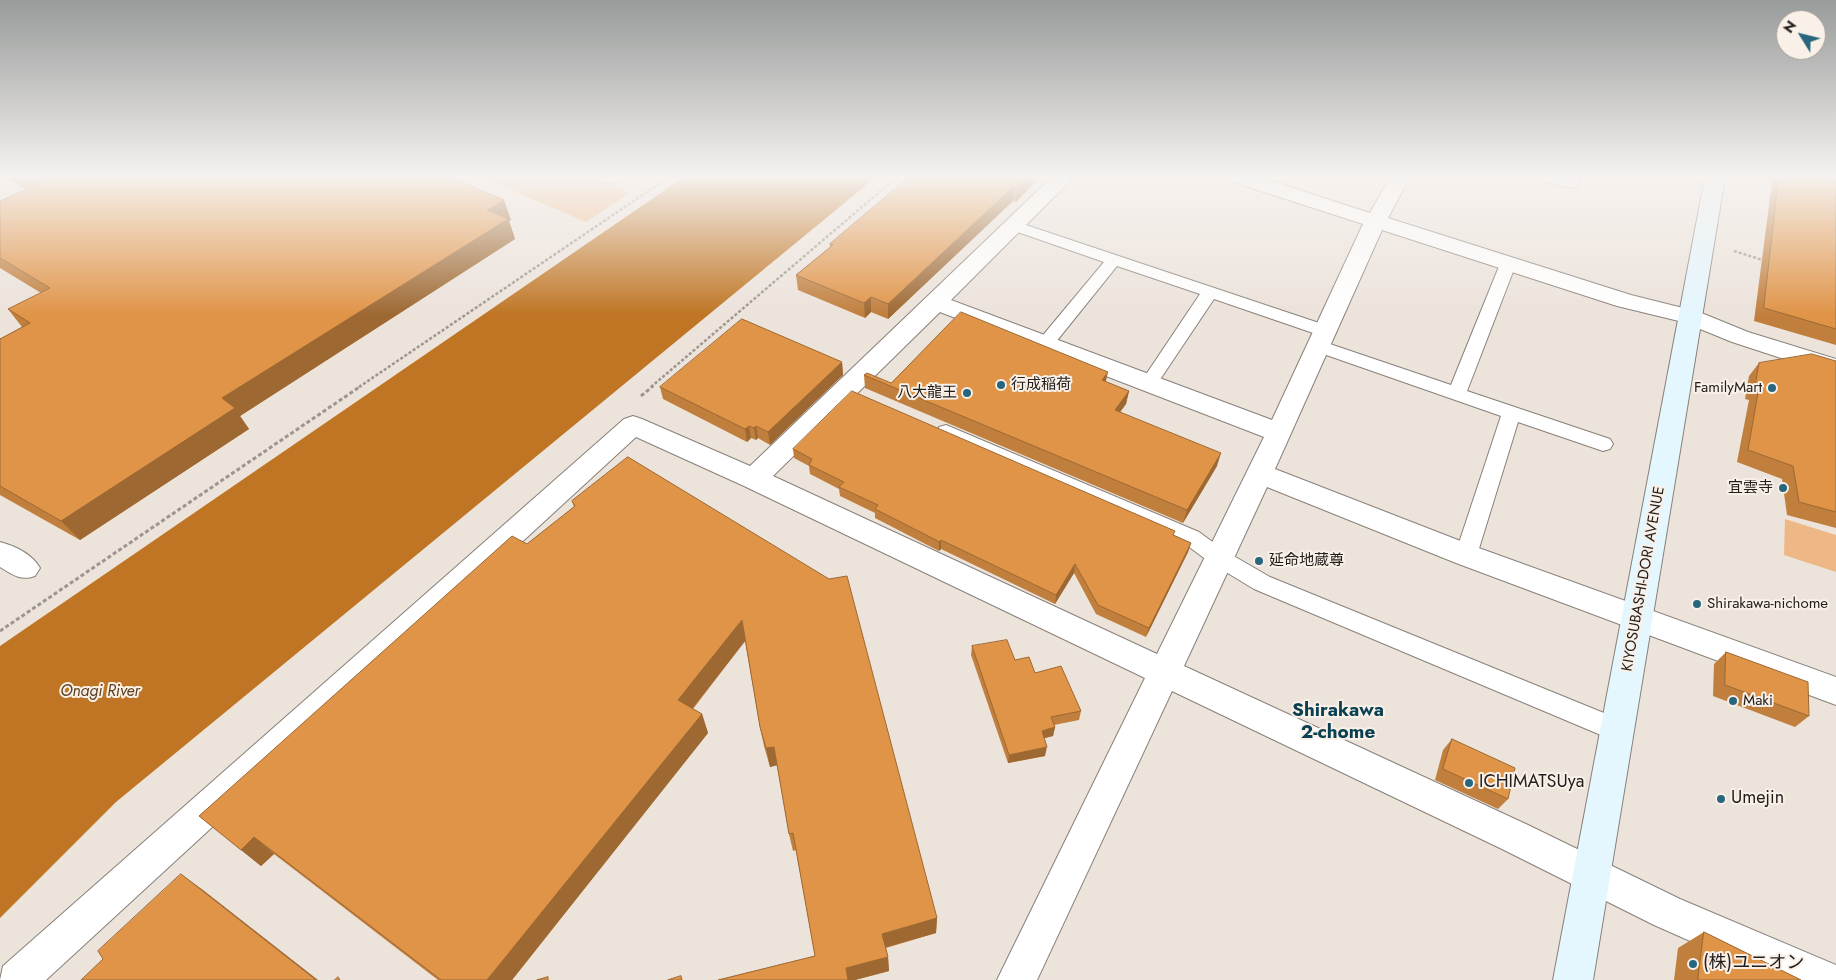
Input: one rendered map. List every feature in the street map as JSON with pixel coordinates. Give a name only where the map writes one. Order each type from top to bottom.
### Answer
[{"type":"main road","name":"KIYOSUBASHI-DORI AVENUE","points":[[1573,980],[1707,223]]},
{"type":"street","points":[[754,479],[855,393],[936,302],[1017,223]]},
{"type":"street","points":[[1017,980],[1278,433],[1375,223]]},
{"type":"street","points":[[1377,223],[1641,306],[1691,317],[1740,337],[1836,368]]},
{"type":"street","points":[[936,302],[1278,433]]},
{"type":"street","points":[[17,980],[633,425],[754,479],[1515,837],[1667,912],[1824,980]]},
{"type":"street","points":[[1259,473],[1466,555],[1836,691]]},
{"type":"street","points":[[0,553],[24,568]]},
{"type":"lane","points":[[1014,226],[1210,292],[1457,394],[1603,444]]},
{"type":"lane","points":[[1045,344],[1114,260]]},
{"type":"lane","points":[[1457,394],[1508,264]]},
{"type":"lane","points":[[1149,384],[1210,292]]},
{"type":"lane","points":[[1466,555],[1511,413]]},
{"type":"lane","points":[[927,424],[1192,538],[1218,557],[1262,583],[1617,730]]},
{"type":"path","points":[[0,631],[602,223]]},
{"type":"path","points":[[1704,243],[1775,264]]},
{"type":"shaded area","points":[[1785,519],[1836,535],[1836,572],[1784,555]]},
{"type":"water","name":"Onagi River","points":[[617,223],[820,223],[116,802],[0,918],[0,646]]},
{"type":"building","points":[[0,223],[502,223],[222,398],[235,408],[61,521],[0,486],[0,339],[30,323],[8,309],[50,288],[0,258]]},
{"type":"building","points":[[855,223],[975,223],[888,304],[871,297],[864,303],[796,275],[833,245],[830,244]]},
{"type":"building","points":[[1774,223],[1836,223],[1836,329],[1764,308]]},
{"type":"building","points":[[961,312],[1108,372],[1102,380],[1129,391],[1115,410],[1221,453],[1187,510],[864,375],[867,373],[891,383]]},
{"type":"building","points":[[742,319],[842,362],[768,432],[756,426],[754,428],[749,426],[745,429],[660,387]]},
{"type":"building","points":[[1812,354],[1836,361],[1836,512],[1799,502],[1793,466],[1748,450],[1759,387],[1755,386],[1759,363]]},
{"type":"building","points":[[852,391],[1175,531],[1173,535],[1191,543],[1149,628],[1098,605],[1075,564],[1056,595],[941,540],[939,542],[875,509],[878,505],[839,487],[844,482],[809,465],[812,459],[793,449]]},
{"type":"building","points":[[628,457],[829,579],[847,576],[937,918],[882,934],[888,957],[846,968],[848,980],[718,980],[815,956],[793,833],[789,834],[774,747],[766,748],[760,727],[742,620],[678,700],[702,714],[487,980],[441,980],[254,837],[241,850],[199,816],[512,536],[527,544],[575,506],[572,501]]},
{"type":"building","points":[[1007,640],[1015,660],[1029,657],[1035,673],[1061,666],[1081,711],[1051,717],[1055,727],[1042,731],[1047,747],[1009,755],[972,646]]},
{"type":"building","points":[[1726,652],[1808,682],[1809,716],[1725,685]]},
{"type":"building","points":[[1452,739],[1515,768],[1508,799],[1443,769]]},
{"type":"building","points":[[181,874],[316,980],[81,980],[103,959],[98,951]]},
{"type":"building","points":[[1704,932],[1801,980],[1698,980]]},
{"type":"building","points":[[681,976],[682,980],[668,980]]},
{"type":"building","points":[[548,977],[548,980],[537,980]]},
{"type":"place","name":"行成稲荷","points":[[1001,385]]},
{"type":"place","name":"FamilyMart","points":[[1772,388]]},
{"type":"place","name":"八大龍王","points":[[967,393]]},
{"type":"place","name":"宜雲寺","points":[[1783,488]]},
{"type":"place","name":"延命地蔵尊","points":[[1259,561]]},
{"type":"place","name":"Shirakawa-nichome","points":[[1697,604]]},
{"type":"place","name":"Maki","points":[[1733,701]]},
{"type":"place","name":"ICHIMATSUya","points":[[1469,783]]},
{"type":"place","name":"Umejin","points":[[1721,799]]},
{"type":"place","name":"(株)ユニオン","points":[[1693,964]]},
{"type":"district","name":"Shirakawa 2-chome","points":[[1338,722]]}]
